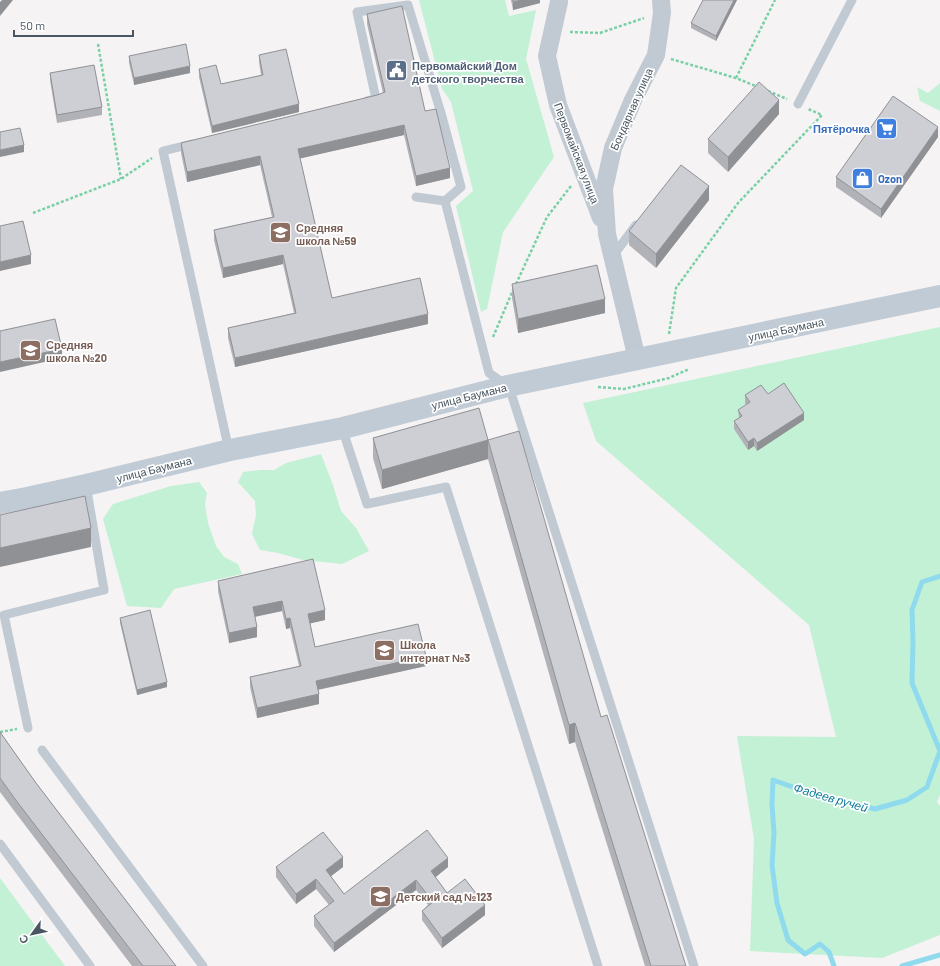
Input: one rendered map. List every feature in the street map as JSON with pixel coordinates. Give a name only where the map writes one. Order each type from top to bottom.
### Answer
[{"type":"street","name":"Первомайская улица","points":[[559,0],[547,56],[558,106],[607,234]]},
{"type":"street","name":"Бондарная улица","points":[[637,359],[607,234],[604,189],[613,148],[633,100],[656,55],[662,6]]},
{"type":"street","name":"улица Баумана","points":[[0,503],[86,486],[230,450],[344,428],[508,386],[940,296]]},
{"type":"lane","points":[[798,104],[852,0]]},
{"type":"lane","points":[[361,102],[376,98],[357,12],[408,5],[441,112],[461,187],[445,201],[416,197]]},
{"type":"lane","points":[[201,141],[163,150],[230,450]]},
{"type":"lane","points":[[445,201],[489,373],[508,386],[517,411],[694,966]]},
{"type":"lane","points":[[613,256],[642,218]]},
{"type":"lane","points":[[344,428],[344,434],[367,504],[446,487],[598,966]]},
{"type":"lane","points":[[28,728],[4,615],[104,590],[86,486]]},
{"type":"lane","points":[[42,750],[202,966]]},
{"type":"lane","points":[[0,844],[90,966]]},
{"type":"path","points":[[736,78],[775,0]]},
{"type":"path","points":[[554,25],[569,32],[600,33],[662,6]]},
{"type":"path","points":[[98,44],[120,178]]},
{"type":"path","points":[[656,55],[736,78],[822,115],[738,204],[676,288],[669,334],[663,338]]},
{"type":"path","points":[[33,213],[120,178],[163,150]]},
{"type":"path","points":[[484,356],[546,217],[583,170]]},
{"type":"path","points":[[0,732],[28,728]]},
{"type":"green space","points":[[419,0],[505,0],[509,16],[536,10],[526,59],[554,157],[503,232],[487,309],[481,312],[456,206],[473,191],[451,102],[442,89]]},
{"type":"green space","points":[[940,83],[940,111],[920,101],[917,87],[928,93]]},
{"type":"green space","points":[[940,327],[940,795],[937,802],[940,806],[940,935],[882,958],[750,951],[754,839],[737,736],[836,737],[809,625],[596,441],[583,403]]},
{"type":"green space","points":[[321,454],[341,511],[356,528],[369,551],[342,564],[303,560],[260,550],[252,534],[256,515],[255,501],[238,482],[243,472],[274,470],[286,463]]},
{"type":"green space","points":[[199,482],[207,493],[205,504],[208,523],[216,546],[224,557],[238,564],[242,574],[174,589],[161,608],[127,606],[103,519],[113,504],[171,486]]},
{"type":"green space","points":[[0,878],[65,966],[0,966]]},
{"type":"building","points":[[703,0],[734,0],[716,36],[691,23]]},
{"type":"building","name":"Средняя школа №59","points":[[402,6],[425,111],[436,109],[450,168],[416,176],[404,125],[298,149],[332,298],[420,278],[428,314],[235,358],[228,328],[296,313],[283,255],[223,268],[214,230],[274,217],[260,156],[187,172],[181,143],[385,92],[367,14]]},
{"type":"building","points":[[186,44],[190,66],[134,78],[129,56]]},
{"type":"building","points":[[286,49],[299,104],[212,126],[199,69],[216,65],[221,84],[263,75],[259,55]]},
{"type":"building","points":[[94,65],[102,107],[57,115],[50,73]]},
{"type":"building","points":[[759,82],[779,100],[728,157],[708,139]]},
{"type":"building","points":[[893,96],[938,127],[881,209],[836,177]]},
{"type":"building","points":[[20,128],[24,145],[0,150],[0,132]]},
{"type":"building","points":[[681,165],[709,186],[656,254],[629,231]]},
{"type":"building","points":[[23,221],[31,255],[0,262],[0,226]]},
{"type":"building","points":[[597,265],[605,299],[518,319],[512,284]]},
{"type":"building","name":"Средняя школа №20","points":[[55,319],[62,349],[0,362],[0,331]]},
{"type":"building","points":[[784,383],[804,413],[757,443],[754,438],[748,442],[734,421],[742,416],[738,410],[750,402],[745,395],[761,385],[768,394]]},
{"type":"building","points":[[479,408],[488,440],[382,470],[373,438]]},
{"type":"building","points":[[519,431],[601,717],[607,715],[686,966],[651,966],[575,723],[569,725],[488,440]]},
{"type":"building","points":[[85,496],[91,528],[0,548],[0,515]]},
{"type":"building","name":"Школа интернат №3","points":[[313,559],[325,610],[308,614],[315,647],[418,624],[426,656],[316,681],[319,694],[257,708],[250,677],[301,666],[290,618],[286,619],[282,601],[253,607],[257,627],[229,633],[218,581]]},
{"type":"building","points":[[150,610],[167,682],[137,690],[120,618]]},
{"type":"building","points":[[0,732],[36,783],[176,966],[143,966],[15,799],[0,778]]},
{"type":"building","name":"Детский сад №123","points":[[427,830],[448,858],[431,871],[447,893],[465,879],[485,905],[442,938],[422,911],[433,902],[416,880],[334,943],[314,916],[334,901],[316,879],[296,894],[276,867],[323,832],[343,857],[326,870],[344,894]]},
{"type":"waterway","name":"Фадеев ручей","points":[[834,966],[829,952],[820,944],[805,954],[788,940],[777,903],[772,865],[774,833],[772,804],[773,780],[821,797],[875,809],[907,800],[927,787],[940,751],[912,683],[912,610],[922,582],[940,576]]},
{"type":"waterway","name":"Фадеев ручей","points":[[902,966],[940,955]]},
{"type":"place","name":"Первомайский Дом детского творчества","points":[[396,71]]},
{"type":"place","name":"Пятёрочка","points":[[886,128]]},
{"type":"place","name":"Ozon","points":[[863,178]]},
{"type":"place","name":"Средняя школа №59","points":[[280,233]]},
{"type":"place","name":"Средняя школа №20","points":[[30,350]]},
{"type":"place","name":"Школа интернат №3","points":[[384,650]]},
{"type":"place","name":"Детский сад №123","points":[[381,896]]}]
